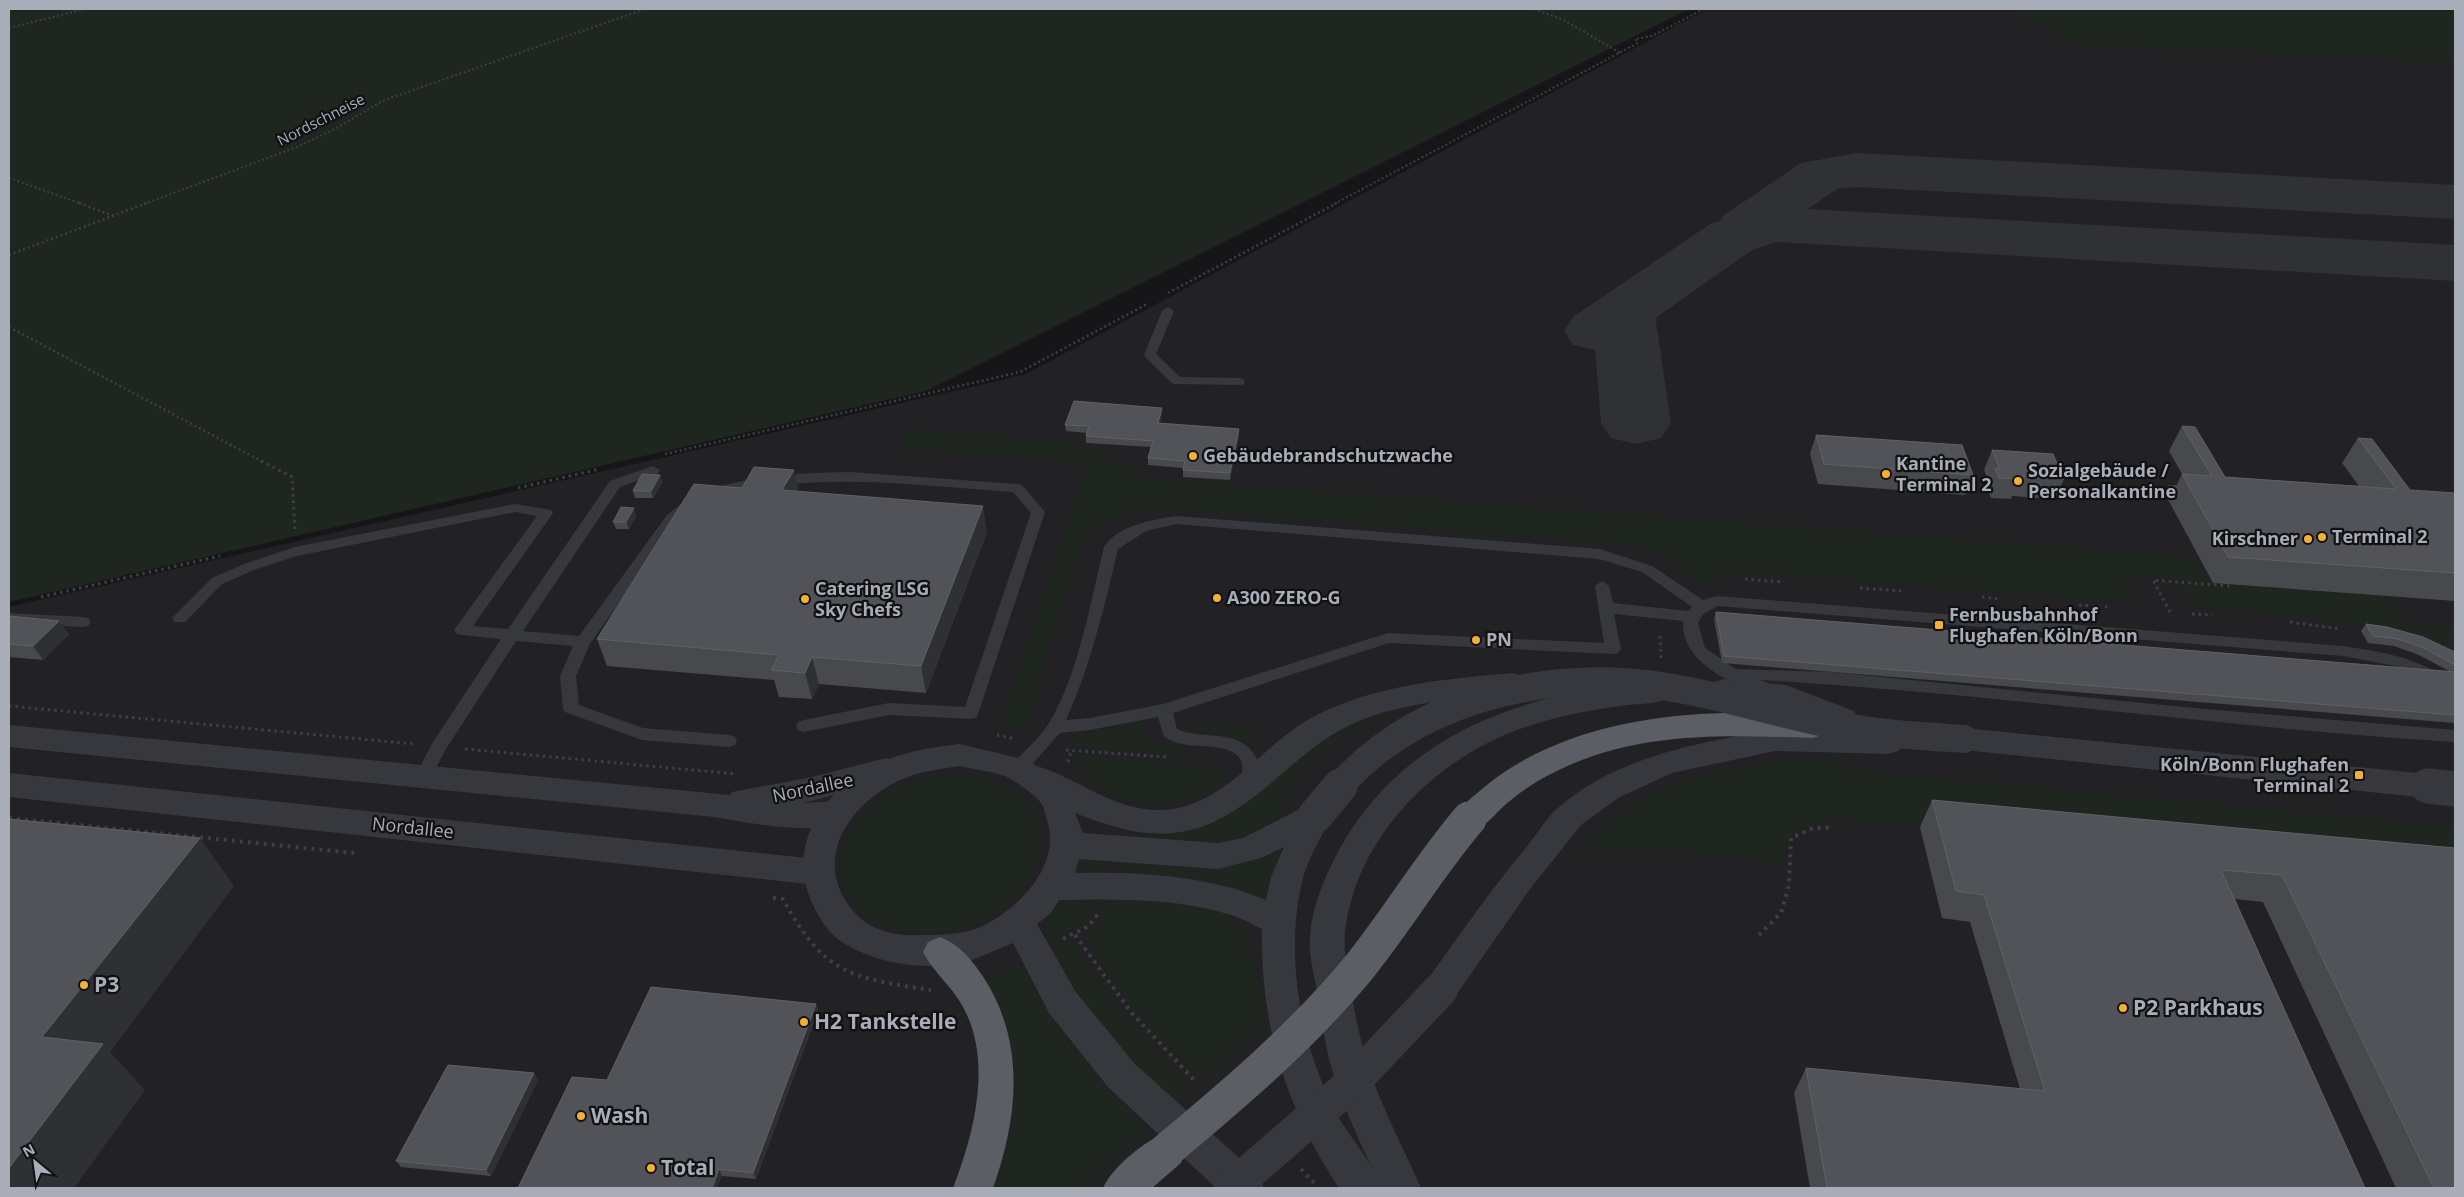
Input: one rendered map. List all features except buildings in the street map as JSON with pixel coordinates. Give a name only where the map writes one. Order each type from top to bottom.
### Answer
[{"type":"highway","points":[[1123,1188],[1244,1087],[1300,1034],[1344,986],[1394,923],[1446,844],[1494,796],[1524,774],[1562,756],[1594,744],[1635,733],[1685,726],[1724,724],[1854,729]]},
{"type":"highway","points":[[940,952],[952,962],[968,981],[984,1010],[990,1027],[998,1076],[998,1101],[994,1129],[987,1156],[973,1188]]},
{"type":"street","points":[[1026,937],[982,942],[940,952],[915,952],[890,948],[868,941],[841,923],[824,899],[816,872],[818,852],[825,832],[836,813],[868,783],[910,763],[960,755],[985,757],[1025,771],[1079,802],[1123,819],[1148,822],[1172,821],[1200,815],[1218,806],[1251,781],[1301,738],[1326,723],[1376,703],[1432,691],[1570,676],[1630,676],[1726,681],[1786,696],[1905,744]]},
{"type":"street","points":[[1401,1188],[1383,1150],[1351,1069],[1327,942],[1335,898],[1345,869],[1369,828],[1388,803],[1431,763],[1496,726],[1537,713],[1590,701],[1726,681]]},
{"type":"street","points":[[1362,1188],[1350,1173],[1310,1102],[1298,1069],[1281,985],[1279,922],[1285,884],[1315,816],[1364,760],[1404,731],[1467,703],[1542,686],[1615,683],[1657,686],[1724,698],[1854,729],[2453,789]]},
{"type":"street","name":"Nordallee","points":[[9,736],[714,805],[784,816],[836,813]]},
{"type":"street","points":[[1231,1188],[1351,1084],[1440,990],[1518,880],[1570,816],[1602,793],[1664,763],[1775,740],[1905,744],[2453,789]]},
{"type":"street","name":"Nordallee","points":[[714,805],[773,797],[820,787],[910,763]]},
{"type":"street","points":[[1025,771],[1044,785],[1055,798],[1067,828],[1068,845],[1064,867],[1053,887],[1038,906],[1026,937]]},
{"type":"street","name":"Nordallee","points":[[9,785],[256,809],[389,826],[816,872]]},
{"type":"street","points":[[1068,845],[1218,856],[1250,849],[1315,816]]},
{"type":"street","points":[[1053,887],[1107,885],[1154,888],[1227,900],[1279,922]]},
{"type":"street","points":[[1026,937],[1062,1002],[1121,1075],[1244,1188]]},
{"type":"lane","points":[[1168,310],[1150,355],[1176,381],[1239,382]]},
{"type":"lane","points":[[423,776],[439,746],[615,484],[653,470]]},
{"type":"lane","points":[[729,741],[642,734],[570,708],[568,676],[583,642],[672,518],[692,503],[723,490],[807,476],[1017,488],[1038,512],[971,713],[889,708],[804,726]]},
{"type":"lane","points":[[180,618],[217,581],[249,567],[295,552],[515,508],[546,513],[462,630],[583,642]]},
{"type":"lane","points":[[1025,771],[1055,727],[1074,685],[1089,638],[1112,547],[1122,537],[1139,527],[1176,520],[1600,554],[1647,569],[1696,611]]},
{"type":"lane","points":[[1055,727],[1090,724],[1164,710],[1388,638],[1613,649],[1602,586]]},
{"type":"lane","points":[[1606,608],[1696,611],[1717,601],[2343,651],[2404,662],[2436,678],[2455,692]]},
{"type":"lane","points":[[1696,611],[1690,625],[1695,644],[1726,681],[1831,678],[2194,714],[2455,736]]},
{"type":"lane","points":[[9,618],[83,622]]},
{"type":"lane","points":[[1164,710],[1170,733],[1178,738],[1235,745],[1247,754],[1252,771],[1251,781]]},
{"type":"path","points":[[9,28],[85,9]]},
{"type":"path","name":"Nordschneise","points":[[9,255],[297,147],[337,128],[382,101],[645,9]]},
{"type":"path","points":[[1534,9],[1564,20],[1620,53]]},
{"type":"path","points":[[1160,297],[1620,53],[1638,43],[1635,39],[1652,36],[1704,9]]},
{"type":"path","points":[[9,178],[114,216]]},
{"type":"path","points":[[664,455],[1020,372],[1151,302]]},
{"type":"path","points":[[9,327],[292,477],[295,538]]},
{"type":"path","points":[[508,490],[605,468]]},
{"type":"path","points":[[36,598],[221,556]]},
{"type":"path","points":[[1745,579],[1783,582]]},
{"type":"path","points":[[2170,612],[2154,580],[2231,586],[2230,584]]},
{"type":"path","points":[[1860,588],[1903,591]]},
{"type":"path","points":[[1982,597],[2001,599]]},
{"type":"path","points":[[2079,605],[2110,607]]},
{"type":"path","points":[[2192,614],[2212,615]]},
{"type":"path","points":[[2290,622],[2330,625],[2347,630]]},
{"type":"path","points":[[9,706],[747,775]]},
{"type":"path","points":[[1071,751],[1176,758]]},
{"type":"path","points":[[9,818],[361,853]]},
{"type":"path","points":[[1759,935],[1781,913],[1789,885],[1791,838],[1801,831],[1817,827],[1833,827]]},
{"type":"path","points":[[1026,937],[1075,934],[1089,926],[1100,911],[1107,885]]},
{"type":"path","points":[[764,897],[783,900],[797,927],[823,959],[858,978],[943,992],[968,981]]},
{"type":"path","points":[[1075,934],[1111,990],[1160,1047],[1202,1087]]},
{"type":"path","points":[[1295,1165],[1320,1188]]},
{"type":"shaded area","points":[[9,9],[1689,9],[926,391],[9,602]]},
{"type":"shaded area","points":[[1708,9],[2455,9],[2455,1188],[9,1188],[9,607],[1024,375]]},
{"type":"shaded area","points":[[2007,9],[2455,9],[2455,62],[2074,44],[2054,29]]},
{"type":"shaded area","points":[[908,431],[975,434],[1075,443],[1153,479],[2196,557],[2211,582],[2124,575],[2137,603],[1725,571],[1725,581],[1694,583],[1678,567],[1661,556],[1641,548],[1619,544],[1157,508],[1146,509],[1115,516],[1097,526],[1082,542],[1028,719],[1020,727],[1000,730],[1088,462],[899,450]]},
{"type":"shaded area","points":[[2177,583],[2245,588],[2244,585],[2385,596],[2402,623],[2455,627],[2455,662],[2384,629],[2300,615],[2190,607]]},
{"type":"shaded area","points":[[1407,708],[1359,728],[1334,742],[1316,758],[1292,785],[1277,804],[1284,808],[1265,827],[1229,845],[1123,842],[1125,834],[1172,834],[1211,822],[1229,813],[1246,801],[1305,754],[1329,738]]},
{"type":"shaded area","points":[[1145,721],[1144,732],[1153,742],[1180,745],[1179,755],[1067,745],[1081,734]]},
{"type":"shaded area","points":[[1194,721],[1247,726],[1253,728],[1255,735],[1247,744],[1225,736],[1223,732],[1193,730]]},
{"type":"shaded area","points":[[1078,755],[1228,769],[1218,782],[1204,792],[1188,799],[1171,803],[1135,803],[1119,799],[1100,789],[1074,761]]},
{"type":"shaded area","points":[[1777,762],[1841,763],[1863,771],[2455,827],[2455,874],[1832,819],[1805,827],[1792,836],[1787,843],[1782,862],[1653,850],[1602,851],[1576,854],[1612,820],[1641,804],[1639,800],[1706,775],[1741,767]]},
{"type":"shaded area","points":[[965,775],[995,782],[1012,790],[1022,798],[1034,815],[1040,833],[1039,855],[1032,874],[1021,891],[1006,906],[988,917],[968,926],[948,931],[927,933],[899,931],[883,925],[864,913],[848,896],[842,882],[840,867],[841,853],[853,825],[874,803],[895,789],[924,779]]},
{"type":"shaded area","points":[[1290,832],[1269,894],[1113,878],[1118,858],[1195,865]]},
{"type":"shaded area","points":[[1074,855],[1108,856],[1102,877],[1072,874]]},
{"type":"shaded area","points":[[1097,896],[1094,906],[1085,921],[1073,930],[1047,941],[1046,928],[1052,911],[1058,906],[1076,899]]},
{"type":"shaded area","points":[[1110,896],[1170,900],[1215,908],[1228,915],[1238,926],[1246,940],[1257,973],[1266,1019],[1204,1081],[1169,1047],[1139,1013],[1110,977],[1083,937],[1101,919]]},
{"type":"shaded area","points":[[1072,942],[1113,1001],[1160,1055],[1194,1089],[1173,1109],[1091,1019],[1051,950]]},
{"type":"shaded area","points":[[1019,963],[1055,1023],[1076,1051],[1150,1129],[1076,1188],[992,1188],[1004,1155],[1012,1121],[1015,1086],[1011,1052],[983,980]]},
{"type":"taxiway","points":[[1745,227],[1821,175],[1857,170],[2455,202]]},
{"type":"taxiway","points":[[1636,303],[1731,237],[1749,230],[1776,225],[2455,263]]},
{"type":"taxiway","points":[[1596,331],[1636,303]]},
{"type":"taxiway","points":[[1636,303],[1627,312],[1624,322],[1636,423]]},
{"type":"place","name":"Gebäudebrandschutzwache","points":[[1193,456]]},
{"type":"place","name":"Kantine Terminal 2","points":[[1886,474]]},
{"type":"place","name":"Sozialgebäude / Personalkantine","points":[[2018,481]]},
{"type":"place","name":"Terminal 2","points":[[2322,537]]},
{"type":"place","name":"Kirschner","points":[[2308,539]]},
{"type":"place","name":"A300 ZERO-G","points":[[1217,598]]},
{"type":"place","name":"Catering LSG Sky Chefs","points":[[805,599]]},
{"type":"place","name":"Fernbusbahnhof Flughafen Köln/Bonn","points":[[1939,625]]},
{"type":"place","name":"PN","points":[[1476,640]]},
{"type":"place","name":"Köln/Bonn Flughafen Terminal 2","points":[[2359,775]]},
{"type":"place","name":"P3","points":[[84,985]]},
{"type":"place","name":"P2 Parkhaus","points":[[2123,1008]]},
{"type":"place","name":"H2 Tankstelle","points":[[804,1022]]},
{"type":"place","name":"Wash","points":[[581,1116]]},
{"type":"place","name":"Total","points":[[651,1168]]}]
